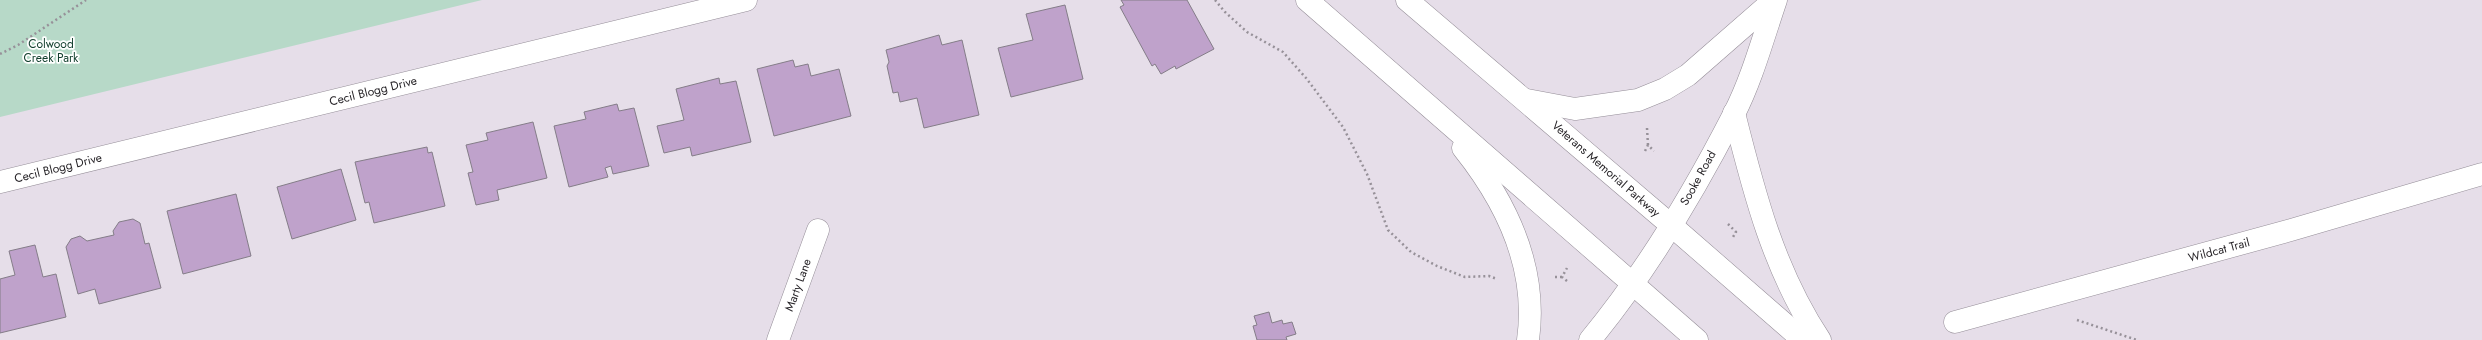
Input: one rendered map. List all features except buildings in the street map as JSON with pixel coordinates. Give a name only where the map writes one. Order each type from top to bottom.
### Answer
[{"type":"main road","name":"Cecil Blogg Drive","points":[[0,182],[746,0]]},
{"type":"main road","points":[[1307,0],[1697,340]]},
{"type":"main road","name":"Veterans Memorial Parkway","points":[[1407,0],[1526,100],[1803,340]]},
{"type":"main road","points":[[1526,100],[1575,109],[1638,100],[1665,89],[1688,75],[1775,0]]},
{"type":"main road","name":"Sooke Road","points":[[1590,340],[1633,284],[1672,226],[1734,114],[1775,0]]},
{"type":"main road","points":[[1431,109],[1481,174],[1515,233],[1524,258],[1528,281],[1530,312],[1528,340]]},
{"type":"main road","points":[[1734,114],[1765,226],[1781,269],[1802,314],[1820,340]]},
{"type":"main road","name":"Wildcat Trail","points":[[1955,322],[2291,230],[2482,174]]},
{"type":"main road","name":"Marty Lane","points":[[778,340],[818,230]]},
{"type":"path","points":[[0,54],[86,0]]},
{"type":"path","points":[[1215,0],[1225,12],[1247,32],[1283,52],[1306,78],[1343,127],[1367,174],[1388,230],[1411,252],[1437,266],[1465,277],[1489,276],[1502,282]]},
{"type":"path","points":[[1645,122],[1648,145],[1645,151]]},
{"type":"path","points":[[1648,145],[1654,151]]},
{"type":"path","points":[[1728,224],[1736,232],[1733,237]]},
{"type":"path","points":[[1566,281],[1562,277],[1567,268]]},
{"type":"path","points":[[2069,318],[2137,340]]},
{"type":"green space","name":"Colwood Creek Park","points":[[0,0],[482,0],[0,117]]}]
